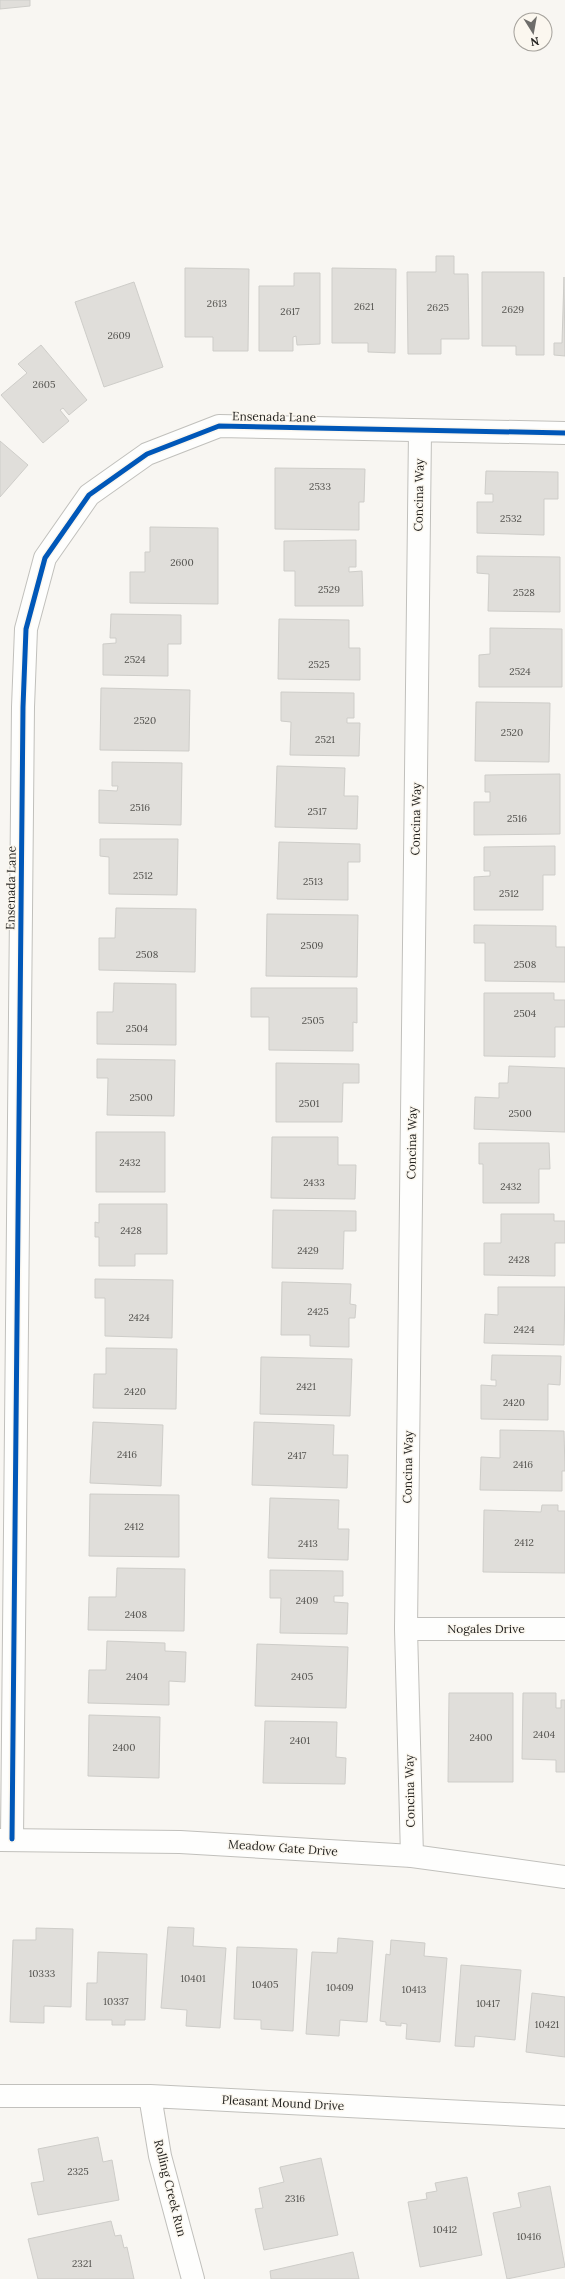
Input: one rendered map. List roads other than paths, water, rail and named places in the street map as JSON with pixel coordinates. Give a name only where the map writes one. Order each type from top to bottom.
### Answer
[{"type":"street","name":"Ensenada Lane","points":[[6,1840],[23,707],[26,629],[45,558],[89,495],[147,454],[219,426],[565,433]]},
{"type":"street","name":"Concina Way","points":[[412,1856],[406,1629],[420,431]]},
{"type":"street","name":"Nogales Drive","points":[[406,1629],[565,1629]]},
{"type":"street","name":"Meadow Gate Drive","points":[[6,1840],[180,1842],[412,1856],[565,1877]]},
{"type":"street","name":"Pleasant Mound Drive","points":[[0,2096],[150,2096],[565,2117]]},
{"type":"street","name":"Rolling Creek Run","points":[[150,2096],[160,2156],[193,2279]]}]
